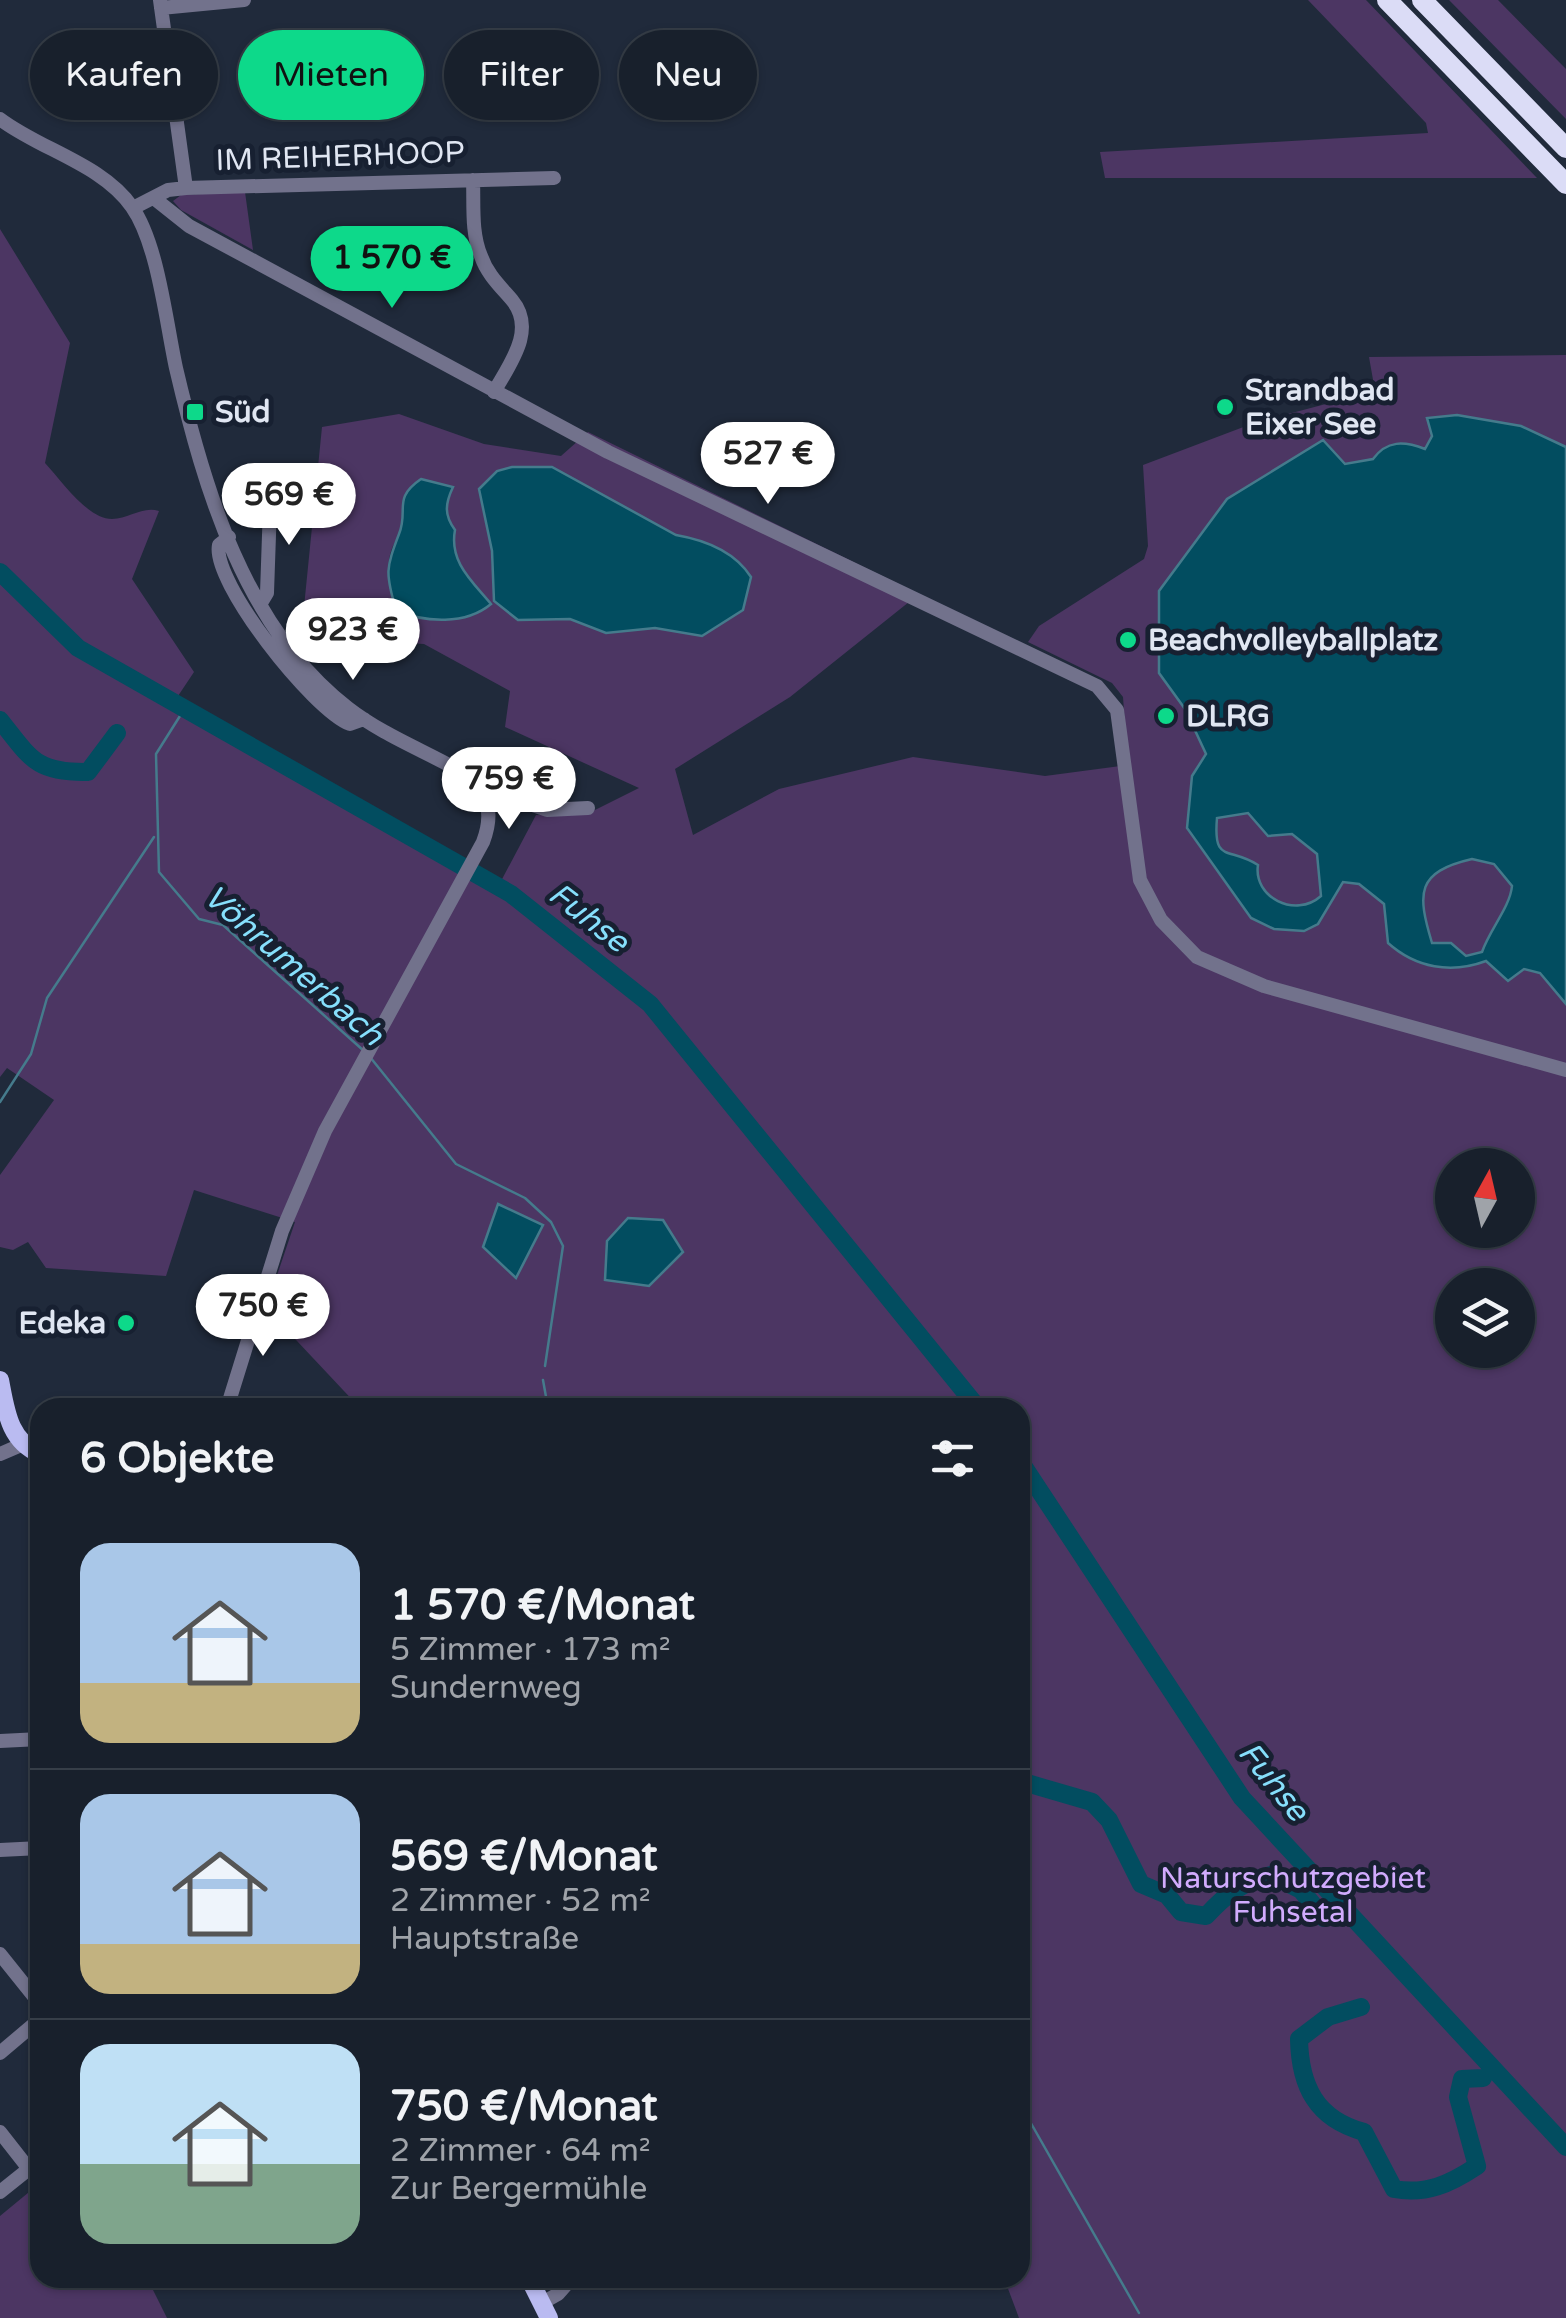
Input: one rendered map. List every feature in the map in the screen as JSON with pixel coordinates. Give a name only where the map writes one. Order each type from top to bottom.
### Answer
[{"type":"highway","points":[[1387,0],[1566,184]]},
{"type":"highway","points":[[1422,0],[1566,148]]},
{"type":"main road","points":[[0,1380],[21,1445],[30,1449]]},
{"type":"street","points":[[186,188],[161,4],[244,0]]},
{"type":"street","points":[[0,119],[107,182],[133,208],[148,248],[196,446],[228,537],[261,603],[318,681],[364,719],[467,775],[487,800],[488,826],[475,856],[358,1068],[282,1230],[230,1398]]},
{"type":"street","name":"IM REIHERHOOP","points":[[133,208],[168,190],[186,188],[554,178]]},
{"type":"street","points":[[473,180],[478,249],[487,270],[516,306],[522,324],[517,350],[494,392]]},
{"type":"street","points":[[156,199],[189,226],[608,452],[1104,692],[1116,710],[1140,880],[1160,920],[1197,957],[1264,986],[1566,1070]]},
{"type":"street","points":[[261,603],[267,593],[271,478]]},
{"type":"street","points":[[228,537],[219,545],[219,565],[266,641],[324,709],[350,724],[364,719]]},
{"type":"street","points":[[487,800],[512,798],[547,810],[588,808]]},
{"type":"street","points":[[0,1454],[21,1445]]},
{"type":"street","points":[[0,1741],[30,1740]]},
{"type":"street","points":[[0,1850],[30,1848]]},
{"type":"street","points":[[0,1954],[30,1992]]},
{"type":"street","points":[[0,2053],[30,2028]]},
{"type":"street","points":[[0,2132],[30,2160]]},
{"type":"street","points":[[0,2192],[30,2167]]},
{"type":"street","points":[[545,2310],[563,2288]]},
{"type":"green space","points":[[1308,0],[1366,0],[1537,178],[1105,178],[1100,152],[1428,133],[1426,123]]},
{"type":"green space","points":[[1449,0],[1498,0],[1566,69],[1566,119]]},
{"type":"green space","points":[[245,192],[253,250],[181,210],[173,201],[181,195]]},
{"type":"green space","name":"Naturschutzgebiet Fuhsetal","points":[[0,229],[70,343],[45,463],[93,513],[112,519],[159,511],[132,579],[194,672],[172,705],[534,913],[653,1010],[657,1008],[652,1002],[539,907],[500,883],[536,815],[591,812],[639,788],[505,727],[510,691],[424,644],[301,637],[322,427],[399,414],[484,444],[561,456],[588,432],[919,594],[790,697],[675,769],[693,835],[779,789],[913,757],[1045,776],[1128,765],[1123,697],[1112,683],[1028,642],[1039,626],[1144,559],[1148,546],[1143,465],[1254,423],[1375,391],[1369,357],[1566,355],[1566,2318],[1019,2318],[1008,2288],[1030,2288],[1030,1398],[351,1398],[266,1308],[295,1222],[194,1190],[166,1276],[46,1268],[28,1242],[13,1250],[0,1247],[0,1175],[54,1100],[7,1068],[0,1077]],"holes":[[[552,467],[676,535],[718,548],[751,577],[702,636],[655,628],[607,633],[570,619],[494,601],[490,536]],[[453,488],[448,500],[459,562],[491,604],[396,610],[390,586],[391,551],[407,527]]]},
{"type":"green space","points":[[30,2191],[30,2288],[152,2288],[167,2318],[0,2318],[0,2216]]},
{"type":"water","points":[[1457,415],[1521,426],[1566,447],[1566,1004],[1540,973],[1524,969],[1508,981],[1486,961],[1447,968],[1410,958],[1388,943],[1384,904],[1359,884],[1343,882],[1318,924],[1304,931],[1274,929],[1251,918],[1187,828],[1192,776],[1206,754],[1185,709],[1159,673],[1159,591],[1227,499],[1323,440],[1345,464],[1373,459],[1384,448],[1396,444],[1425,449],[1432,436],[1427,418]],"holes":[[[1248,813],[1268,836],[1292,834],[1317,854],[1321,896],[1299,905],[1278,901],[1262,887],[1258,865],[1220,848],[1217,818]],[[1472,859],[1494,864],[1512,886],[1482,952],[1466,956],[1451,943],[1432,943],[1423,898],[1431,878],[1454,864]]]},
{"type":"water","points":[[552,467],[676,535],[728,554],[751,577],[743,610],[702,636],[655,628],[606,633],[570,619],[518,620],[494,601],[492,551],[479,489],[497,471]]},
{"type":"water","points":[[421,479],[453,487],[447,509],[455,530],[455,552],[491,604],[470,616],[432,619],[396,610],[389,563],[402,525],[404,499]]},
{"type":"water","points":[[498,1204],[543,1225],[516,1278],[483,1247]]},
{"type":"water","points":[[628,1218],[663,1220],[683,1252],[649,1286],[605,1280],[607,1241]]},
{"type":"waterway","name":"Fuhse","points":[[0,572],[78,648],[511,894],[650,1004],[970,1398]]},
{"type":"waterway","name":"Vöhrumerbach","points":[[185,708],[156,754],[159,872],[199,919],[223,925],[364,1051]]},
{"type":"waterway","points":[[0,720],[36,761],[71,772],[88,772],[117,733]]},
{"type":"waterway","points":[[0,1102],[31,1054],[47,998],[154,837]]},
{"type":"waterway","name":"Vöhrumerbach","points":[[370,1057],[456,1164],[525,1198],[551,1222],[563,1246],[545,1366]]},
{"type":"waterway","name":"Vöhrumerbach","points":[[543,1380],[546,1398]]},
{"type":"waterway","name":"Fuhse","points":[[1030,1476],[1242,1798],[1566,2147]]},
{"type":"waterway","points":[[1030,1784],[1092,1802],[1109,1820],[1141,1884],[1167,1895],[1181,1912],[1206,1916],[1236,1890],[1271,1875],[1301,1890],[1324,1918]]},
{"type":"waterway","points":[[1361,2007],[1328,2017],[1299,2039],[1300,2056],[1314,2098],[1334,2119],[1364,2132],[1394,2189],[1437,2186],[1477,2166],[1458,2097],[1462,2079],[1483,2078]]},
{"type":"waterway","name":"Vöhrumerbach","points":[[1030,2122],[1139,2313]]},
{"type":"place","name":"Strandbad Eixer See","points":[[1225,407]]},
{"type":"place","name":"Süd","points":[[195,412]]},
{"type":"place","name":"Beachvolleyballplatz","points":[[1128,640]]},
{"type":"place","name":"DLRG","points":[[1166,716]]},
{"type":"place","name":"Edeka","points":[[126,1323]]}]
